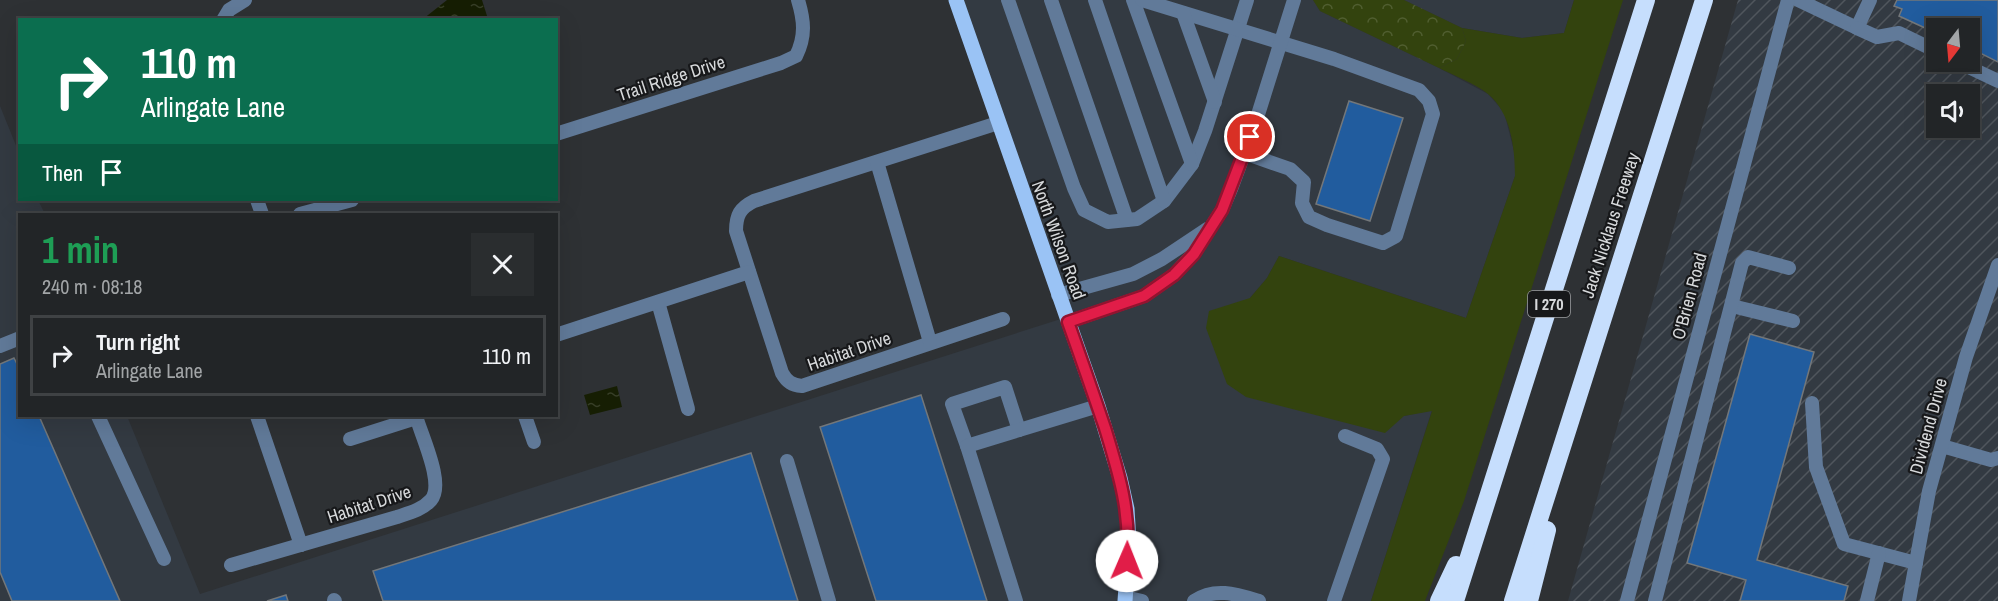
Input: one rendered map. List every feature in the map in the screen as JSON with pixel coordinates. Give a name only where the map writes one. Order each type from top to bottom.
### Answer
[{"type":"highway","name":"Jack Nicklaus Freeway","points":[[1455,601],[1646,0]]},
{"type":"highway","name":"Jack Nicklaus Freeway","points":[[1513,601],[1704,0]]},
{"type":"highway","points":[[1529,601],[1591,355]]},
{"type":"highway","points":[[1439,601],[1488,498]]},
{"type":"main road","name":"North Wilson Road","points":[[956,0],[1098,406],[1120,478],[1127,509],[1129,542],[1125,599]]},
{"type":"street","points":[[224,18],[229,10],[245,0]]},
{"type":"street","name":"Trail Ridge Drive","points":[[558,133],[781,63],[796,56],[804,30],[804,20],[798,0]]},
{"type":"street","points":[[1008,0],[1074,188],[1084,210],[1108,222],[1137,219],[1164,201],[1192,164],[1215,102],[1247,0]]},
{"type":"street","points":[[1051,0],[1127,220]]},
{"type":"street","points":[[1095,0],[1164,201]]},
{"type":"street","points":[[1133,0],[1192,164]]},
{"type":"street","points":[[1142,0],[1334,59],[1419,90],[1429,101],[1433,114],[1396,236],[1383,243],[1309,217],[1302,203],[1304,182],[1290,169],[1244,153]]},
{"type":"street","points":[[1068,322],[1144,296],[1174,275],[1194,254],[1222,210],[1244,153],[1294,0]]},
{"type":"street","name":"O'Brien Road","points":[[1627,601],[1788,0]]},
{"type":"street","points":[[1798,0],[1877,37],[1899,33],[1926,46]]},
{"type":"street","points":[[1857,28],[1870,0]]},
{"type":"street","points":[[1182,13],[1215,102]]},
{"type":"street","points":[[1979,72],[1998,81]]},
{"type":"street","name":"Habitat Drive","points":[[998,123],[754,201],[743,207],[736,218],[736,231],[782,373],[786,380],[794,385],[802,386],[1003,319]]},
{"type":"street","points":[[877,162],[930,342]]},
{"type":"street","points":[[304,213],[348,201]]},
{"type":"street","points":[[1058,295],[1133,274],[1162,259],[1212,227]]},
{"type":"street","points":[[1655,601],[1742,263],[1748,257],[1789,268]]},
{"type":"street","name":"Dividend Drive","points":[[1909,601],[1929,491],[1966,357],[1997,269]]},
{"type":"street","points":[[558,334],[749,272]]},
{"type":"street","points":[[658,302],[688,409]]},
{"type":"street","points":[[1732,306],[1793,321]]},
{"type":"street","points":[[0,346],[18,339]]},
{"type":"street","points":[[1016,601],[952,405],[1005,387],[1019,430]]},
{"type":"street","points":[[1812,403],[1816,468],[1844,544],[1916,563]]},
{"type":"street","points":[[967,446],[1098,406]]},
{"type":"street","points":[[98,417],[164,559]]},
{"type":"street","points":[[257,417],[301,545]]},
{"type":"street","points":[[350,439],[416,417]]},
{"type":"street","name":"Habitat Drive","points":[[231,565],[415,511],[433,498],[436,480],[416,417]]},
{"type":"street","points":[[525,417],[534,442]]},
{"type":"street","points":[[1334,601],[1383,459],[1377,449],[1345,436]]},
{"type":"street","points":[[1941,446],[1996,460]]},
{"type":"street","points":[[787,461],[829,601]]},
{"type":"street","points":[[1867,601],[1879,553]]},
{"type":"street","points":[[1194,601],[1204,594],[1216,592],[1237,594],[1259,601]]},
{"type":"street","points":[[1125,599],[1142,601]]},
{"type":"shaded area","points":[[954,0],[1313,0],[1320,11],[1488,94],[1504,112],[1515,155],[1515,176],[1466,318],[1279,256],[1267,278],[1250,298],[1404,416],[1432,410],[1371,601],[0,601],[0,106],[18,151],[18,201],[38,201],[44,213],[18,213],[18,417],[127,417],[200,594],[1067,317]]},
{"type":"shaded area","points":[[1404,0],[1574,0],[1564,33],[1522,38],[1462,28]]},
{"type":"shaded area","points":[[1738,0],[1998,0],[1998,601],[1568,601]]},
{"type":"green space","points":[[1313,0],[1404,0],[1462,28],[1466,41],[1457,59],[1439,68],[1320,11]]},
{"type":"green space","points":[[1574,0],[1623,0],[1464,501],[1425,601],[1371,601],[1432,411],[1404,416],[1385,433],[1246,397],[1227,384],[1206,328],[1209,311],[1250,298],[1267,278],[1279,256],[1466,318],[1515,176],[1513,143],[1507,121],[1496,102],[1477,87],[1439,68],[1457,59],[1466,41],[1462,28],[1522,38],[1564,33]]},
{"type":"water","points":[[447,0],[482,0],[488,18],[424,18]]},
{"type":"water","points":[[617,386],[622,407],[590,415],[584,395]]},
{"type":"building","points":[[1897,0],[1998,0],[1998,62],[1980,53],[1980,18],[1926,18],[1926,28],[1899,16],[1902,9],[1894,6]]},
{"type":"building","points":[[1349,101],[1403,118],[1370,221],[1316,204]]},
{"type":"building","points":[[1750,334],[1814,352],[1757,560],[1848,586],[1844,601],[1740,601],[1746,580],[1687,563]]},
{"type":"building","points":[[14,358],[18,366],[18,417],[39,417],[120,601],[12,601],[0,572],[0,364]]},
{"type":"building","points":[[921,395],[987,601],[876,601],[820,427]]},
{"type":"building","points":[[751,453],[798,601],[383,601],[373,571]]},
{"type":"building","points":[[286,595],[288,601],[267,601]]},
{"type":"route","points":[[1127,561],[1129,542],[1127,509],[1120,478],[1098,406],[1068,322],[1144,296],[1174,275],[1194,254],[1222,210],[1250,137]]}]
